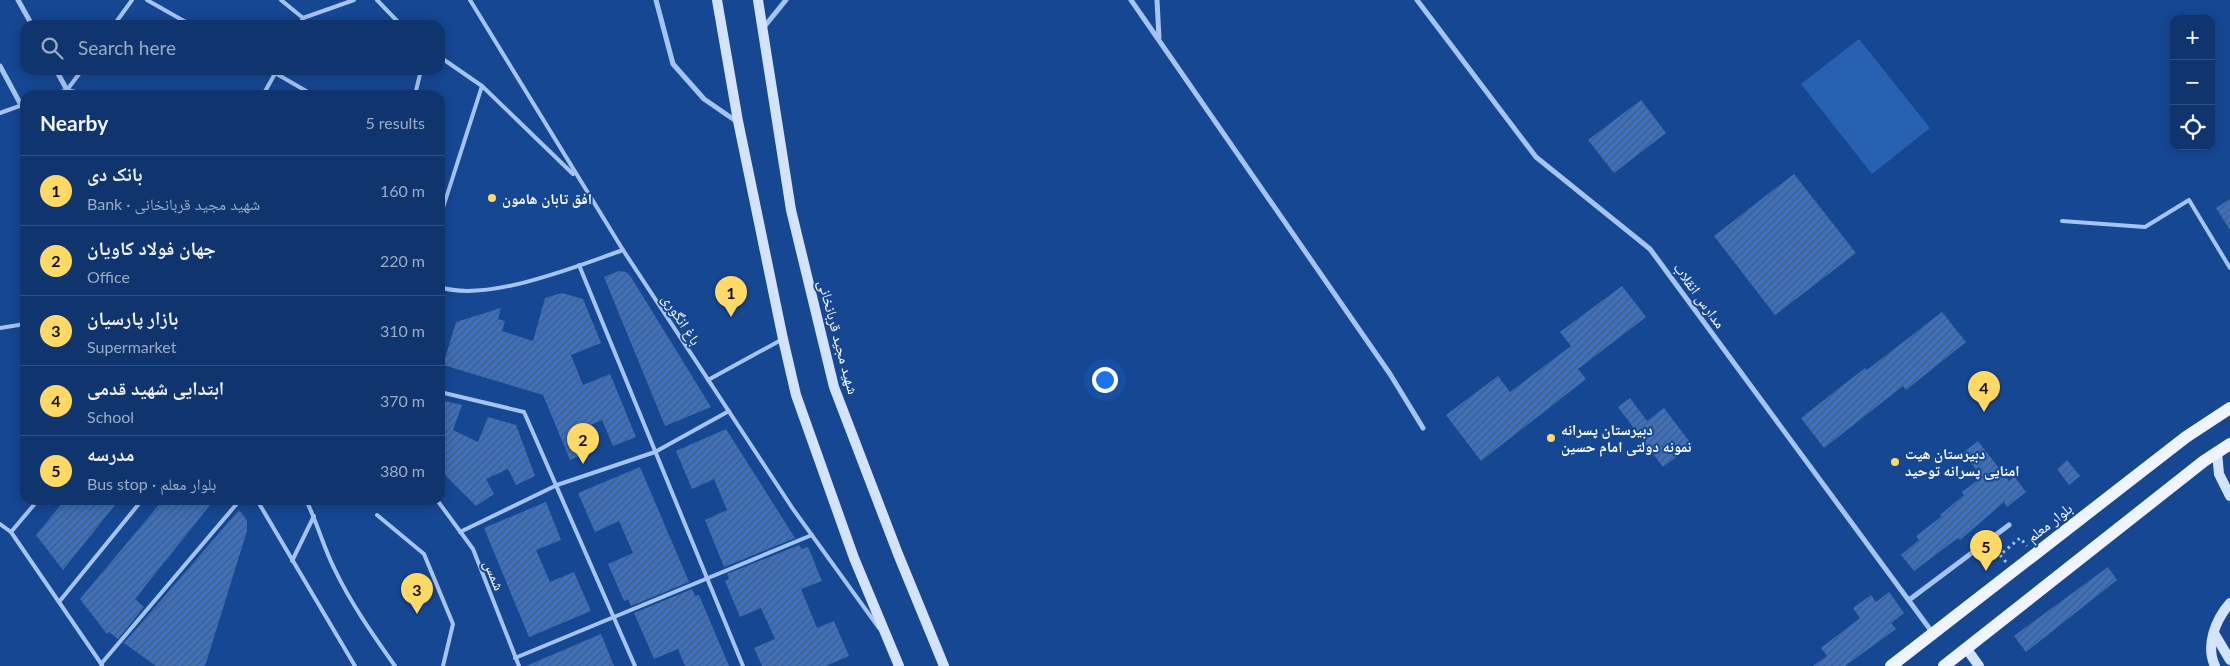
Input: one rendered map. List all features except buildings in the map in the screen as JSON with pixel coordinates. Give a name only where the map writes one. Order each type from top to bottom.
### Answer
[{"type":"main road","points":[[716,0],[738,121],[796,395],[854,558],[899,666]]},
{"type":"main road","name":"شهید مجید قربانخانی","points":[[758,0],[764,28],[791,210],[834,386],[898,554],[944,666]]},
{"type":"main road","name":"بلوار معلم","points":[[1891,666],[2186,437],[2230,408]]},
{"type":"main road","points":[[1944,666],[2217,452],[2230,444]]},
{"type":"main road","points":[[2217,452],[2219,474],[2226,479],[2230,496]]},
{"type":"main road","points":[[2215,666],[2212,660],[2213,632],[2221,614],[2230,603]]},
{"type":"main road","points":[[2213,632],[2230,660]]},
{"type":"main road","points":[[1966,648],[1980,666]]},
{"type":"street","points":[[18,0],[29,20]]},
{"type":"street","points":[[656,0],[673,64],[704,99],[738,121]]},
{"type":"street","points":[[764,28],[786,0]]},
{"type":"street","points":[[1130,0],[1159,39],[1390,374],[1423,428]]},
{"type":"street","points":[[1157,0],[1159,39]]},
{"type":"street","name":"مدارس انقلاب","points":[[1417,0],[1536,157],[1650,249],[1933,633]]},
{"type":"street","points":[[0,66],[20,100]]},
{"type":"street","points":[[59,75],[67,90]]},
{"type":"street","points":[[1909,600],[2009,525]]},
{"type":"lane","points":[[118,20],[132,0]]},
{"type":"lane","points":[[147,0],[182,20]]},
{"type":"lane","points":[[281,0],[303,18],[354,0]]},
{"type":"lane","points":[[377,0],[397,20]]},
{"type":"lane","name":"باغ انگوری","points":[[470,0],[623,250],[812,536],[889,642]]},
{"type":"lane","points":[[445,60],[482,86],[578,179]]},
{"type":"lane","points":[[71,90],[79,75]]},
{"type":"lane","points":[[266,90],[274,75]]},
{"type":"lane","points":[[281,75],[305,90]]},
{"type":"lane","points":[[416,90],[420,75]]},
{"type":"lane","points":[[445,201],[482,86]]},
{"type":"lane","points":[[0,113],[20,106]]},
{"type":"lane","points":[[2062,221],[2145,227],[2190,200],[2230,268]]},
{"type":"lane","points":[[445,288],[467,290],[500,287],[538,280],[623,250]]},
{"type":"lane","points":[[579,266],[743,666]]},
{"type":"lane","points":[[0,328],[20,325]]},
{"type":"lane","points":[[708,380],[783,339]]},
{"type":"lane","points":[[445,393],[524,412],[636,666]]},
{"type":"lane","points":[[460,532],[557,485],[655,452],[729,410]]},
{"type":"lane","points":[[11,532],[34,505]]},
{"type":"lane","points":[[59,602],[138,505]]},
{"type":"lane","points":[[0,524],[11,532],[102,665],[236,505]]},
{"type":"lane","points":[[260,505],[354,666]]},
{"type":"lane","points":[[308,505],[333,567],[374,637],[394,666]]},
{"type":"lane","name":"شمس","points":[[441,505],[473,549],[519,666]]},
{"type":"lane","points":[[377,515],[424,554],[453,624],[443,666]]},
{"type":"lane","points":[[292,561],[314,516]]},
{"type":"lane","points":[[515,658],[812,536]]},
{"type":"path","points":[[2000,554],[2020,538]]},
{"type":"shaded area","points":[[1859,39],[1930,128],[1872,174],[1801,84]]},
{"type":"place","name":"افق تابان هامون","points":[[492,198]]},
{"type":"place","name":"بانک دی","points":[[731,317]]},
{"type":"place","name":"ابتدایی شهید قدمی","points":[[1984,412]]},
{"type":"place","name":"دبیرستان پسرانه نمونه دولتی امام حسین","points":[[1551,438]]},
{"type":"place","name":"دبیرستان هیت امنایی پسرانه توحید","points":[[1895,462]]},
{"type":"place","name":"جهان فولاد کاویان","points":[[583,464]]},
{"type":"place","name":"مدرسه","points":[[1986,571]]},
{"type":"place","name":"بازار پارسیان","points":[[417,614]]}]
